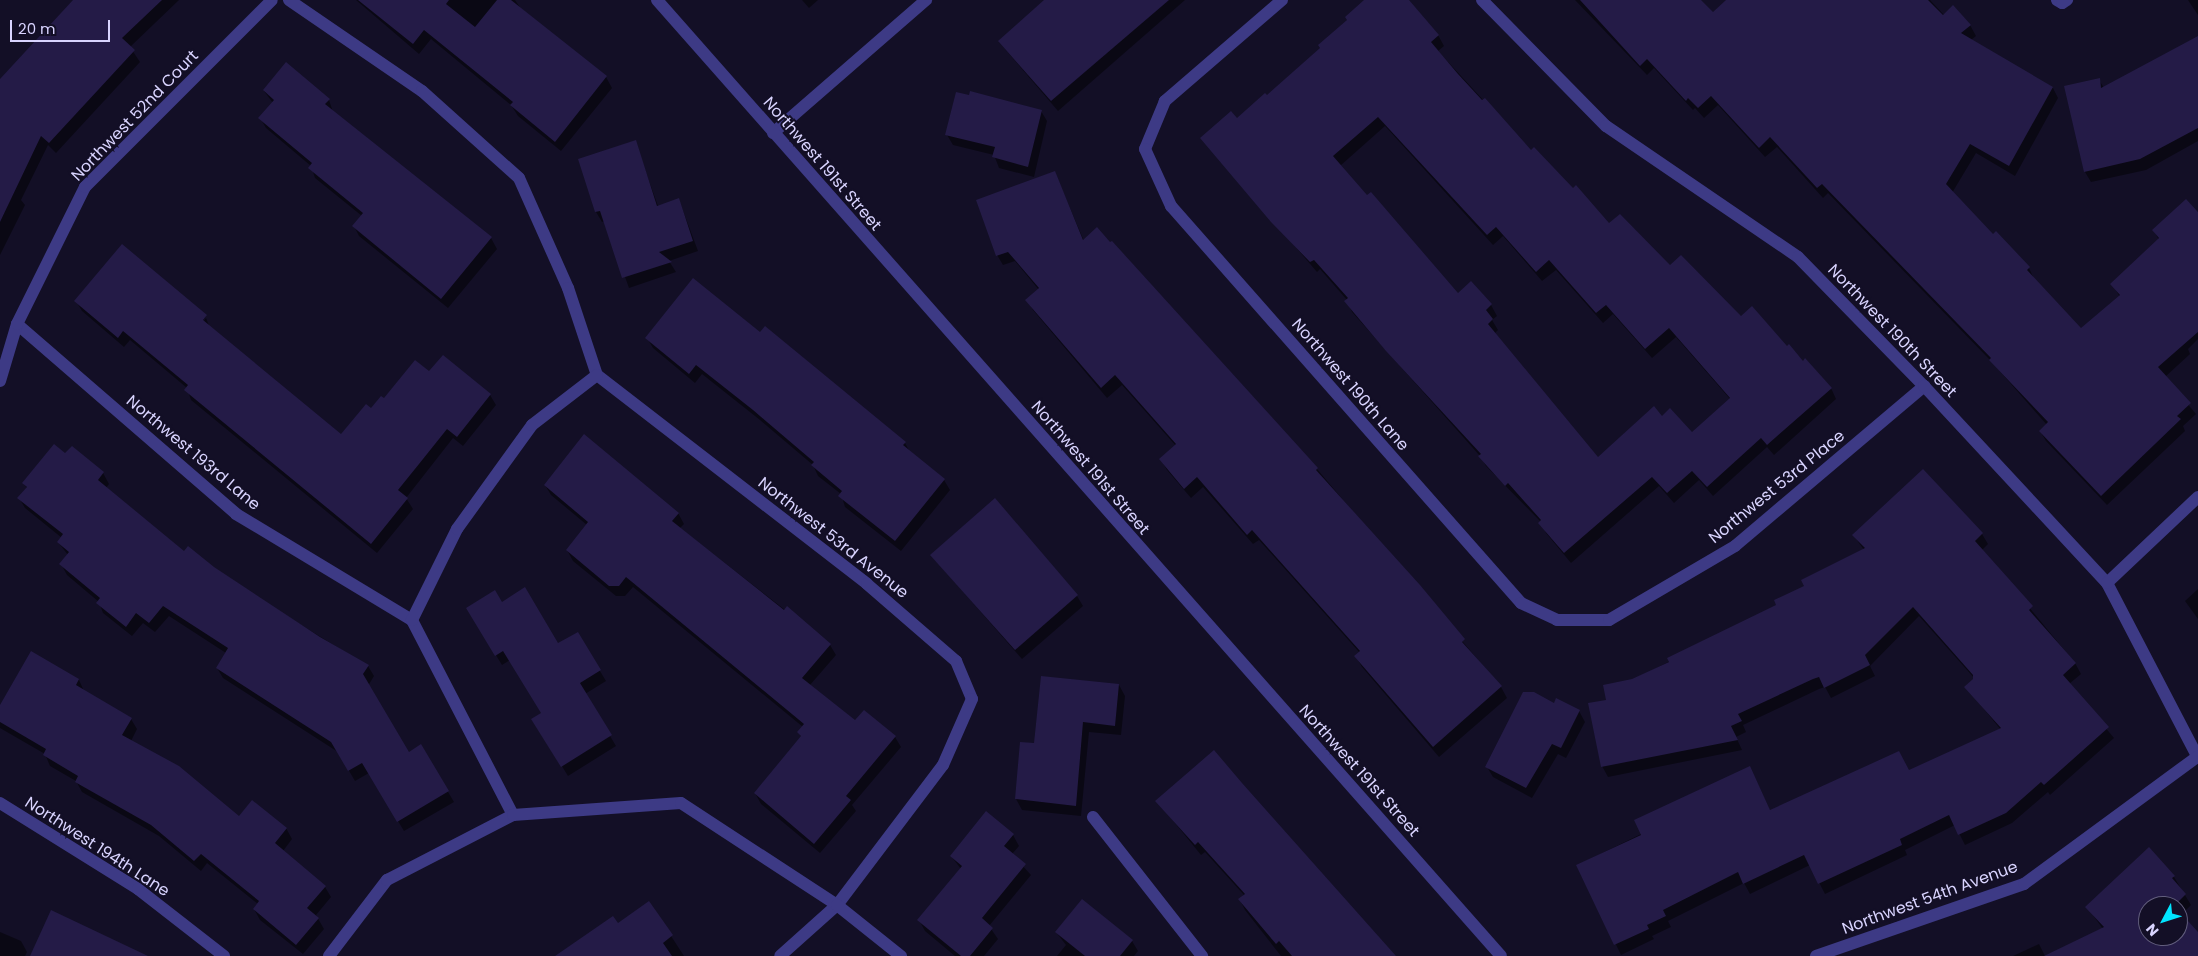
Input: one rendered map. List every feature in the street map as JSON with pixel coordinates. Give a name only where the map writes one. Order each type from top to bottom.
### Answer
[{"type":"street","name":"Northwest 52nd Court","points":[[0,381],[17,324],[85,188],[272,0]]},
{"type":"street","points":[[289,0],[422,92],[519,178],[568,288],[598,375],[532,425],[457,529],[412,620],[512,815]]},
{"type":"street","name":"Northwest 191st Street","points":[[657,0],[1501,956]]},
{"type":"street","points":[[773,133],[926,0]]},
{"type":"street","name":"Northwest 190th Lane","points":[[1282,0],[1165,101],[1145,149],[1171,206],[1521,603],[1557,620]]},
{"type":"street","name":"Northwest 190th Street","points":[[1482,0],[1606,126],[1798,257],[1924,386],[2107,583],[2198,758]]},
{"type":"street","name":"Northwest 193rd Lane","points":[[17,324],[236,514],[412,620]]},
{"type":"street","name":"Northwest 53rd Avenue","points":[[598,375],[867,584],[956,661],[972,699],[943,764],[836,905],[780,956]]},
{"type":"street","name":"Northwest 53rd Place","points":[[1557,620],[1609,620],[1735,546],[1924,386]]},
{"type":"street","points":[[2107,583],[2198,496]]},
{"type":"street","name":"Northwest 54th Avenue","points":[[1816,956],[2024,884],[2198,758]]},
{"type":"street","name":"Northwest 194th Lane","points":[[0,803],[138,889],[224,956]]},
{"type":"street","points":[[329,956],[387,880],[512,815],[681,803],[836,905],[901,956]]},
{"type":"street","points":[[1093,817],[1202,956]]},
{"type":"building","points":[[73,0],[162,0],[122,38],[135,50],[49,143],[41,136],[0,222],[0,79]]},
{"type":"building","points":[[358,0],[449,0],[446,4],[475,27],[497,0],[511,0],[607,76],[555,142],[510,105],[513,102],[424,30],[413,44]]},
{"type":"building","points":[[1044,0],[1169,0],[1051,101],[998,41]]},
{"type":"building","points":[[1364,0],[1409,0],[1439,35],[1431,42],[1458,74],[1482,100],[1485,98],[1531,150],[1534,147],[1573,188],[1576,185],[1609,223],[1620,214],[1670,265],[1681,255],[1741,316],[1752,306],[1787,346],[1789,344],[1803,361],[1805,358],[1832,388],[1767,445],[1761,438],[1707,487],[1692,471],[1667,493],[1652,477],[1564,553],[1538,523],[1541,520],[1508,483],[1505,486],[1478,456],[1481,454],[1386,351],[1344,301],[1348,298],[1314,260],[1310,262],[1271,222],[1200,138],[1231,111],[1237,118],[1265,93],[1267,95],[1320,48],[1318,45],[1347,20],[1345,17]],"holes":[[[1378,117],[1487,235],[1496,227],[1536,272],[1549,260],[1596,313],[1606,305],[1645,349],[1669,328],[1730,398],[1692,432],[1670,408],[1662,416],[1654,406],[1598,457],[1488,324],[1493,319],[1486,310],[1492,304],[1471,281],[1458,293],[1371,192],[1367,195],[1333,156]]]},
{"type":"building","points":[[1580,0],[1701,0],[1713,12],[1726,0],[1928,0],[1943,15],[1953,5],[1971,25],[1961,33],[2053,87],[2009,166],[1970,144],[1946,184],[1993,234],[1996,231],[2030,267],[2027,270],[2081,328],[2120,295],[2110,284],[2159,238],[2152,230],[2186,199],[2198,212],[2198,332],[2158,367],[2191,403],[2177,416],[2181,419],[2101,496],[2039,431],[2048,422],[1989,360],[1991,358],[1822,184],[1817,188],[1770,137],[1759,148],[1711,96],[1698,108],[1688,98],[1686,101],[1647,59],[1640,66]]},
{"type":"building","points":[[2198,36],[2198,128],[2140,159],[2084,172],[2064,86],[2100,78],[2101,88]]},
{"type":"building","points":[[286,62],[330,99],[325,104],[492,237],[441,299],[352,226],[363,213],[308,168],[312,163],[258,118],[274,100],[263,90]]},
{"type":"building","points":[[970,91],[1042,110],[1028,167],[992,157],[995,147],[945,135],[956,92],[969,95]]},
{"type":"building","points":[[636,140],[657,206],[679,198],[693,241],[659,252],[672,262],[622,278],[600,211],[595,212],[578,159]]},
{"type":"building","points":[[1055,171],[1083,240],[1097,227],[1110,242],[1112,241],[1318,468],[1316,470],[1420,585],[1465,639],[1462,642],[1502,686],[1433,747],[1354,656],[1360,651],[1252,530],[1247,535],[1197,477],[1184,489],[1159,459],[1176,444],[1115,375],[1101,388],[1025,300],[1039,288],[1008,252],[996,256],[976,200]]},
{"type":"building","points":[[122,244],[207,315],[203,320],[341,434],[366,404],[371,408],[381,396],[384,398],[415,360],[429,371],[443,355],[491,394],[457,437],[447,429],[398,490],[408,498],[371,544],[184,390],[188,385],[123,331],[118,338],[74,301]]},
{"type":"building","points":[[693,278],[760,332],[765,326],[906,442],[903,445],[945,479],[895,541],[838,496],[842,491],[811,465],[814,462],[753,410],[696,365],[689,374],[645,338]]},
{"type":"building","points":[[584,434],[679,513],[672,521],[784,610],[787,606],[831,644],[802,678],[855,720],[864,710],[896,736],[846,796],[851,800],[814,844],[754,793],[801,736],[797,732],[804,724],[626,577],[619,586],[609,586],[566,550],[588,522],[544,485]]},
{"type":"building","points":[[54,444],[65,453],[72,446],[104,472],[98,480],[184,551],[188,546],[214,567],[320,637],[369,665],[363,674],[409,752],[421,744],[449,791],[397,822],[362,763],[348,771],[331,742],[216,668],[228,648],[163,606],[149,623],[136,613],[126,627],[96,603],[100,598],[59,564],[69,552],[57,542],[63,534],[17,498],[27,487],[22,483]]},
{"type":"building","points":[[1923,469],[1983,533],[1975,541],[2033,606],[2029,610],[2076,663],[2063,675],[2109,727],[2044,785],[2041,782],[2006,813],[1958,835],[1949,815],[1900,839],[1902,845],[1818,884],[1804,855],[1743,884],[1738,872],[1663,910],[1666,916],[1647,925],[1649,929],[1614,945],[1576,865],[1641,835],[1634,820],[1750,766],[1770,810],[1899,751],[1909,770],[2001,728],[1964,687],[1973,679],[1973,675],[1913,607],[1865,655],[1870,665],[1824,688],[1819,677],[1813,679],[1738,714],[1742,721],[1731,726],[1738,740],[1601,767],[1588,703],[1606,700],[1603,685],[1632,679],[1669,662],[1667,658],[1776,605],[1774,600],[1804,586],[1801,580],[1865,548],[1852,535]]},
{"type":"building","points":[[995,498],[1078,595],[1015,650],[930,555]]},
{"type":"building","points":[[525,587],[558,643],[578,632],[601,670],[580,683],[612,735],[561,767],[531,719],[541,713],[503,651],[495,656],[466,608],[495,590],[502,602]]},
{"type":"building","points":[[31,651],[79,679],[76,685],[132,718],[122,735],[179,766],[239,816],[252,800],[287,828],[275,843],[326,886],[307,908],[319,918],[296,945],[253,909],[259,901],[201,854],[194,861],[151,825],[75,782],[78,776],[43,755],[46,749],[0,722],[0,705]]},
{"type":"building","points":[[1041,676],[1119,684],[1115,726],[1083,722],[1076,806],[1015,799],[1020,742],[1034,743]]},
{"type":"building","points":[[1523,692],[1534,692],[1554,703],[1556,698],[1580,710],[1561,748],[1552,744],[1526,788],[1485,767]]},
{"type":"building","points":[[1214,750],[1396,956],[1292,956],[1279,941],[1276,944],[1238,899],[1245,894],[1198,842],[1195,845],[1155,801]]},
{"type":"building","points":[[986,811],[1014,834],[1004,846],[1026,864],[982,918],[993,928],[970,956],[961,956],[917,920],[962,866],[950,856]]},
{"type":"building","points":[[2149,847],[2175,876],[2172,878],[2186,894],[2184,896],[2138,896],[2138,946],[2188,946],[2188,921],[2198,932],[2198,956],[2044,956],[2104,927],[2085,907]]},
{"type":"building","points":[[1082,899],[1133,940],[1120,956],[1085,956],[1055,932]]},
{"type":"building","points":[[649,901],[673,935],[663,943],[672,956],[555,956],[613,916],[618,923]]},
{"type":"building","points":[[51,910],[148,956],[30,956]]}]
